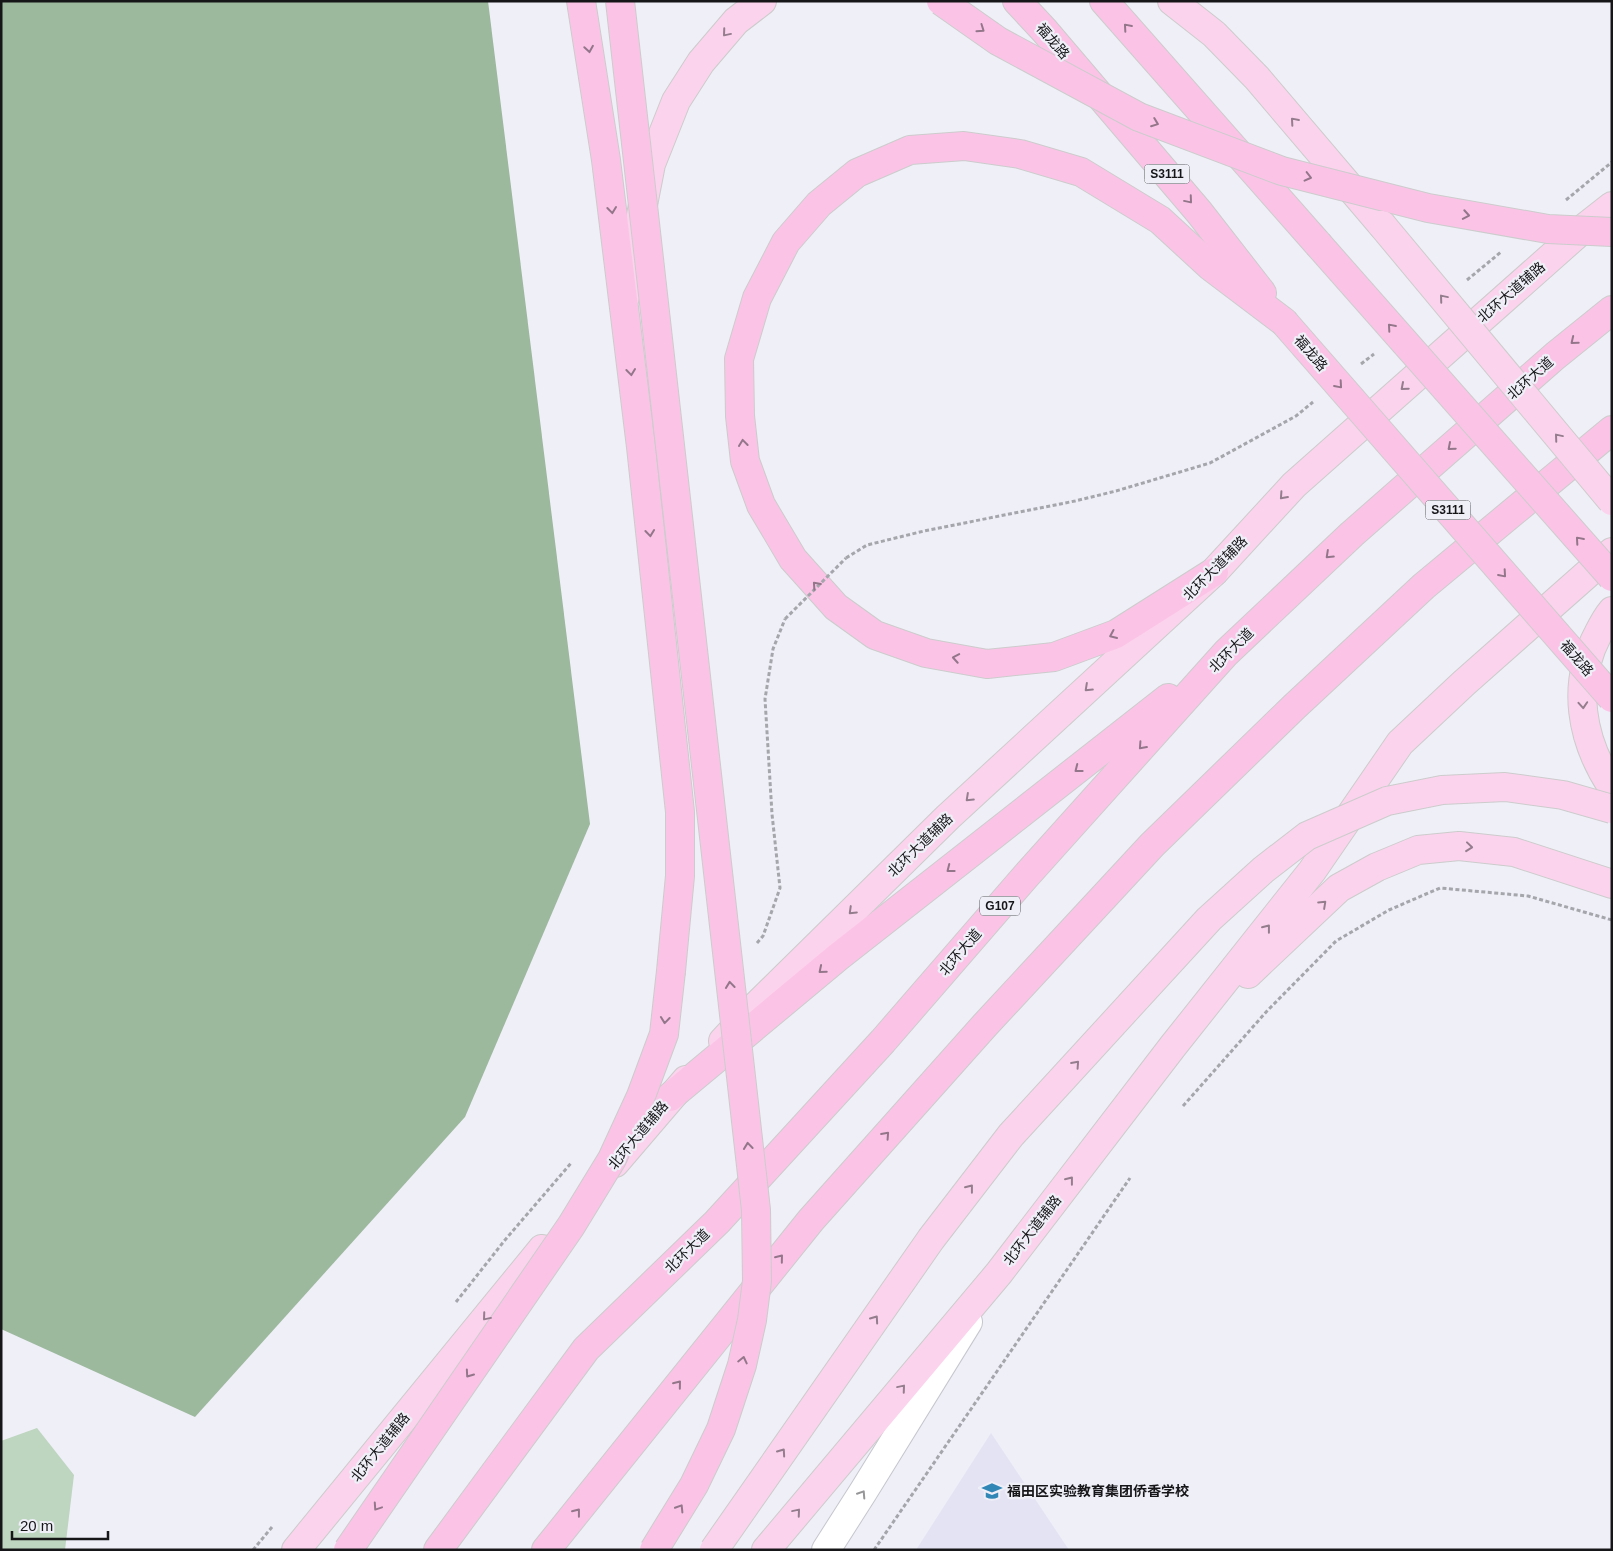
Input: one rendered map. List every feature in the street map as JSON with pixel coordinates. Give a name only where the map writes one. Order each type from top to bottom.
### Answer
[{"type":"highway","points":[[348,1550],[555,1250],[612,1159],[641,1096],[664,1034],[680,876],[680,812],[641,447],[606,160],[581,1]]},
{"type":"highway","points":[[620,1],[756,1219],[757,1281],[752,1320],[742,1365],[721,1429],[694,1485],[654,1550]]},
{"type":"highway","points":[[941,1],[998,40],[1139,117],[1282,171],[1428,208],[1548,229],[1612,232]]},
{"type":"highway","name":"福龙路","points":[[1018,1],[1199,212],[1284,322],[1612,698]]},
{"type":"highway","points":[[1104,1],[1612,577]]},
{"type":"highway","points":[[1214,572],[1116,634],[1054,657],[987,664],[926,653],[875,635],[836,607],[793,559],[761,505],[746,461],[740,416],[739,359],[757,298],[786,242],[819,204],[857,173],[910,150],[964,146],[1020,154],[1081,172],[1160,220],[1210,266],[1284,322]]},
{"type":"highway","name":"北环大道","points":[[438,1550],[586,1349],[717,1222],[883,1041],[1032,869],[1226,652],[1352,534],[1555,356],[1612,310]]},
{"type":"highway","points":[[546,1550],[811,1220],[985,1025],[1152,845],[1294,707],[1424,586],[1612,430]]},
{"type":"highway","points":[[670,1098],[838,957],[1226,652]]},
{"type":"main road","points":[[623,307],[651,164],[676,100],[701,62],[736,21],[762,1]]},
{"type":"main road","points":[[1172,1],[1214,34],[1257,78],[1382,224],[1612,501]]},
{"type":"main road","name":"北环大道辅路","points":[[296,1550],[484,1319],[670,1098],[756,1006],[948,817],[1214,572],[1294,485],[1577,234],[1612,206]]},
{"type":"main road","name":"北环大道辅路","points":[[766,1550],[999,1274],[1173,1046],[1312,872],[1400,743],[1464,683],[1612,552]]},
{"type":"main road","points":[[1612,611],[1590,650],[1582,687],[1584,725],[1601,771],[1612,787]]},
{"type":"main road","points":[[714,1550],[931,1239],[1011,1135],[1209,919],[1263,870],[1307,836],[1387,801],[1442,790],[1505,787],[1563,795],[1612,810]]},
{"type":"main road","points":[[1173,1046],[1340,888],[1377,867],[1418,850],[1458,846],[1514,852],[1612,884]]},
{"type":"street","points":[[826,1550],[999,1274]]},
{"type":"path","points":[[756,944],[763,936],[780,888],[772,814],[765,700],[772,649],[785,619],[846,558],[867,545],[924,531],[1075,501]]},
{"type":"path","points":[[1184,1106],[1267,1010],[1336,941],[1389,910],[1431,891],[1440,888],[1528,896],[1612,920]]},
{"type":"path","points":[[452,1308],[505,1240],[576,1158]]},
{"type":"path","points":[[874,1550],[1130,1178]]},
{"type":"path","points":[[253,1550],[272,1527]]},
{"type":"shaded area","name":"福田区实验教育集团侨香学校","points":[[991,1433],[1069,1550],[916,1550]]},
{"type":"green space","points":[[1,1],[488,1],[590,824],[465,1117],[195,1417],[1,1329]]},
{"type":"green space","points":[[37,1428],[74,1475],[65,1550],[1,1550],[1,1441]]},
{"type":"place","name":"福田区实验教育集团侨香学校","points":[[992,1491]]}]
